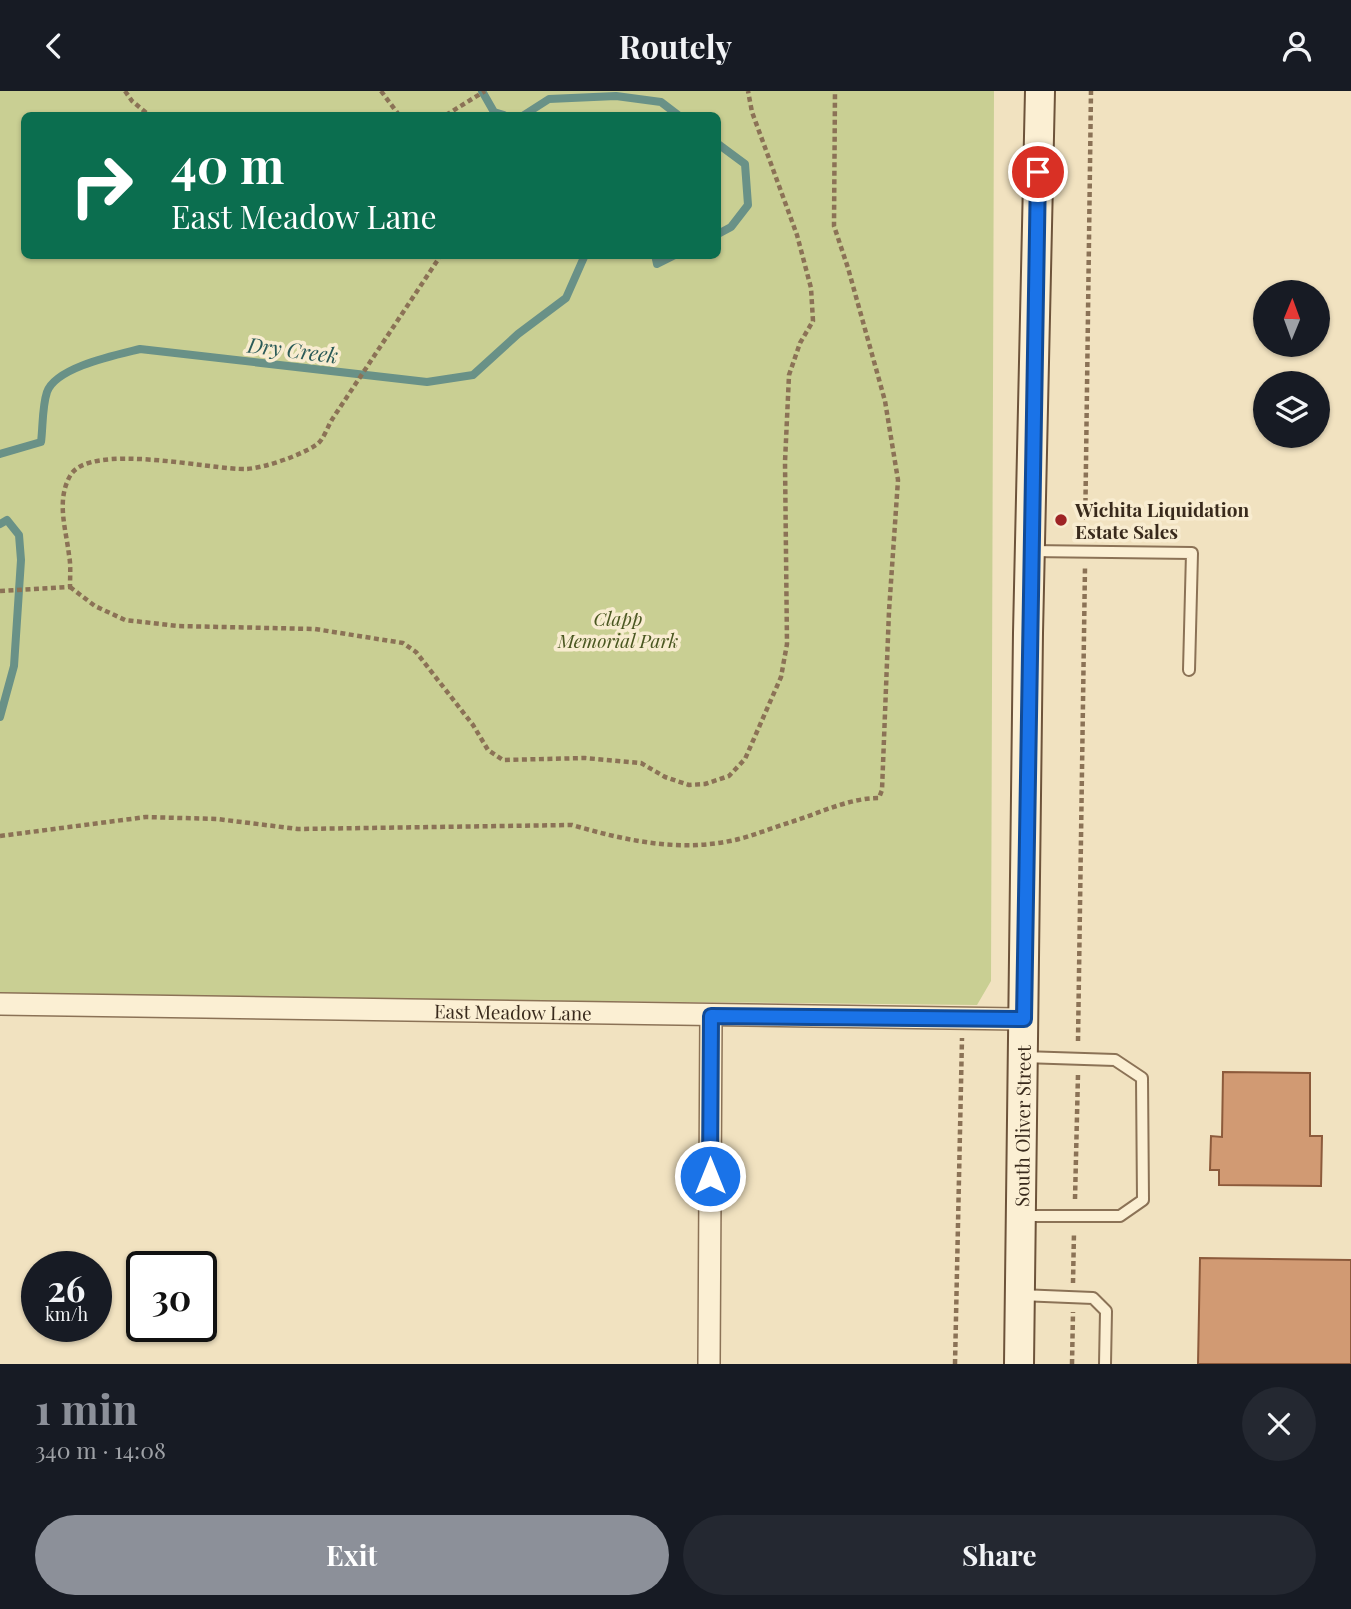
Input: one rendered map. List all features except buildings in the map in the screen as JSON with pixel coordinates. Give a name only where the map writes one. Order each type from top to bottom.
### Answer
[{"type":"main road","name":"South Oliver Street","points":[[1019,1364],[1030,551],[1040,91]]},
{"type":"street","name":"East Meadow Lane","points":[[0,1004],[1024,1019]]},
{"type":"street","points":[[709,1364],[711,1016]]},
{"type":"lane","points":[[1030,551],[1192,553],[1189,670]]},
{"type":"lane","points":[[1021,1216],[1120,1216],[1143,1200],[1142,1078],[1115,1060],[1023,1057]]},
{"type":"lane","points":[[1020,1295],[1093,1298],[1106,1311],[1105,1364]]},
{"type":"path","points":[[125,91],[145,112]]},
{"type":"path","points":[[381,91],[397,112]]},
{"type":"path","points":[[451,112],[485,91]]},
{"type":"path","points":[[0,591],[70,587],[95,606],[125,620],[178,626],[315,629],[403,643],[416,652],[465,715],[488,750],[503,760],[585,758],[641,763],[665,778],[688,785],[705,784],[729,776],[746,759],[781,677],[787,644],[785,462],[789,376],[800,343],[813,321],[811,288],[797,235],[752,112],[748,91]]},
{"type":"path","points":[[0,836],[146,817],[217,819],[298,829],[572,825],[615,838],[674,847],[730,841],[835,807],[867,798],[879,798],[882,790],[889,611],[898,480],[885,401],[834,226],[835,91]]},
{"type":"path","points":[[1072,1364],[1091,91]]},
{"type":"path","points":[[70,587],[70,557],[62,516],[71,474],[85,463],[111,458],[246,469],[275,462],[318,444],[439,259]]},
{"type":"path","points":[[955,1364],[962,1037]]},
{"type":"green space","name":"Clapp Memorial Park","points":[[0,91],[994,91],[991,981],[977,1005],[0,995]]},
{"type":"waterway","name":"Dry Creek","points":[[482,91],[494,112]]},
{"type":"waterway","name":"Dry Creek","points":[[529,112],[549,99],[616,96],[661,102],[674,112]]},
{"type":"waterway","name":"Dry Creek","points":[[721,146],[745,164],[748,205],[731,227],[721,232]]},
{"type":"waterway","name":"Dry Creek","points":[[0,454],[41,442],[47,392],[62,376],[88,363],[140,349],[427,382],[473,375],[518,334],[566,298],[583,259]]},
{"type":"waterway","name":"Dry Creek","points":[[656,259],[657,264],[667,259]]},
{"type":"waterway","name":"Dry Creek","points":[[0,524],[7,520],[19,535],[21,560],[14,666],[0,717]]},
{"type":"place","name":"Wichita Liquidation Estate Sales","points":[[1061,520]]},
{"type":"route","points":[[710,1176],[711,1016],[1024,1019],[1028,633],[1038,172]]}]
